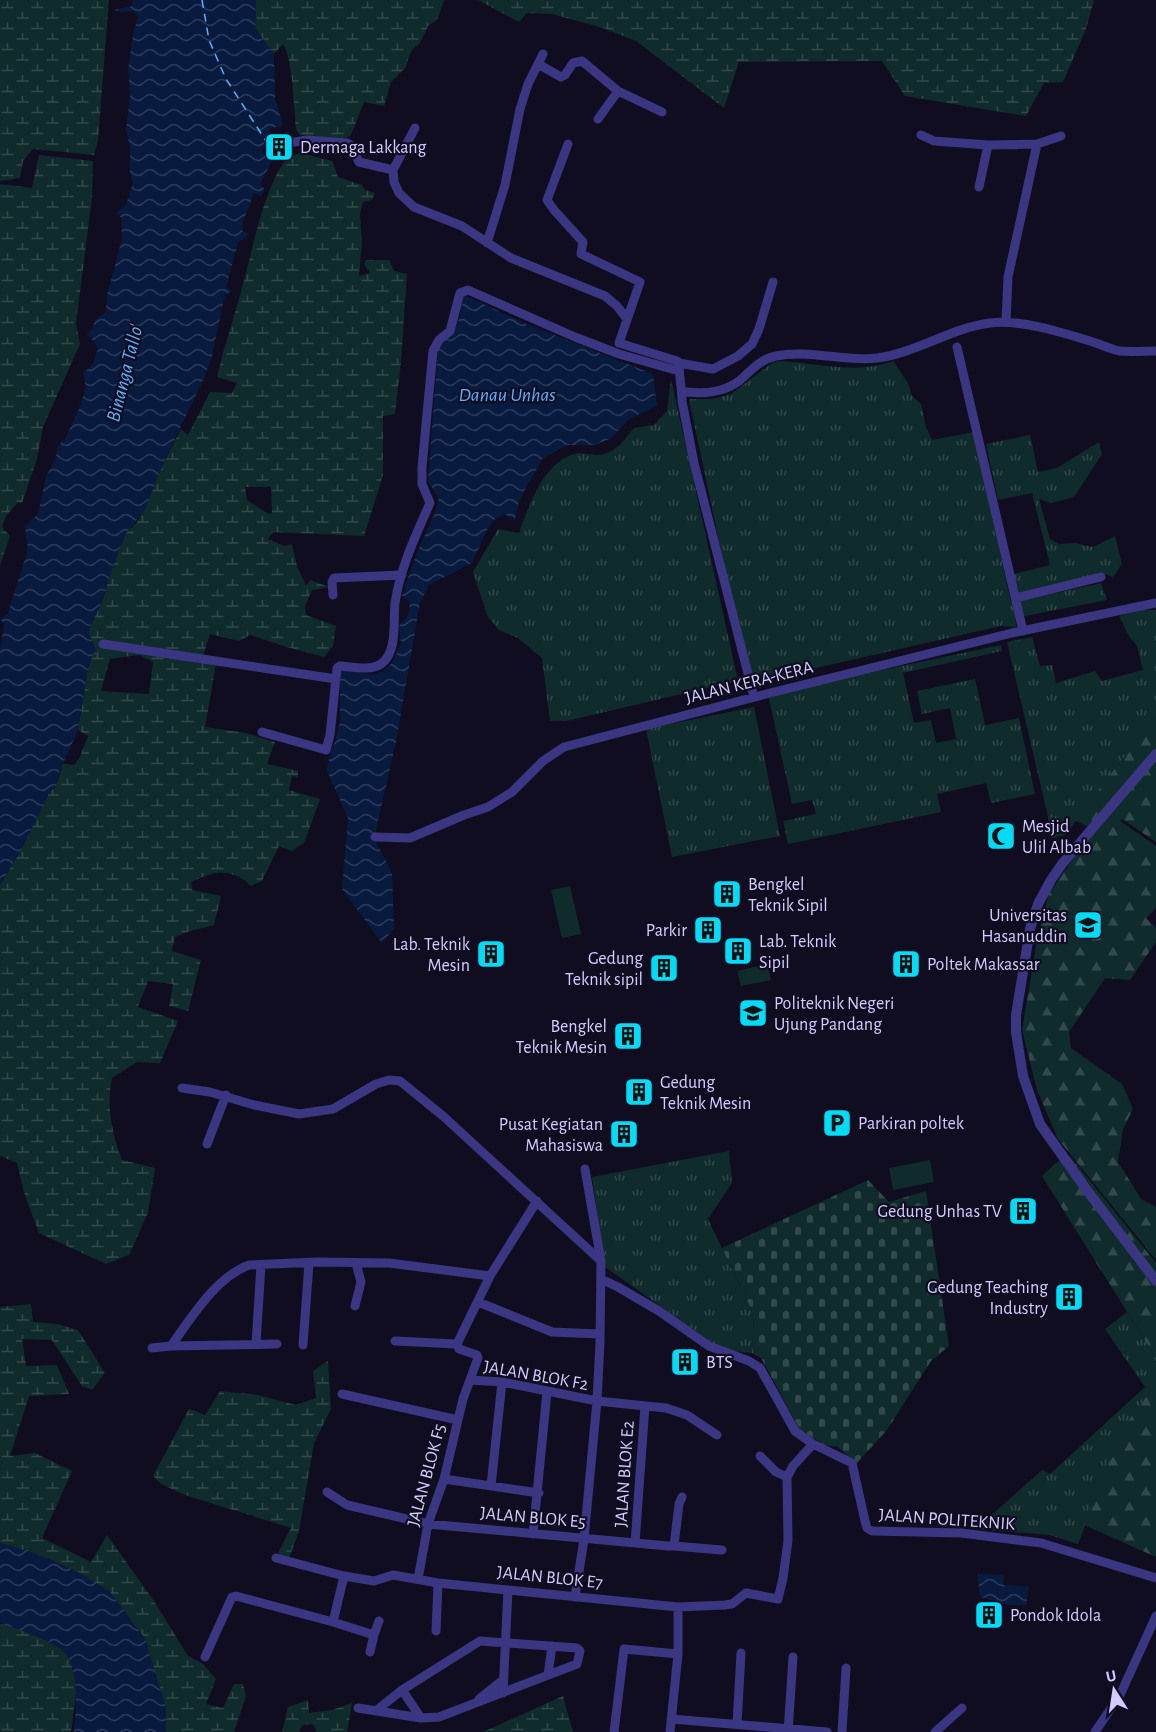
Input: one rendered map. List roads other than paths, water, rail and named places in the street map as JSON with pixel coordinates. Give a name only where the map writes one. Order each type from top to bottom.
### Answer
[{"type":"street","points":[[487,243],[505,185],[520,110],[528,84],[543,54]]},
{"type":"street","points":[[538,64],[561,77],[573,63],[582,61],[618,91],[662,112]]},
{"type":"street","points":[[598,119],[618,91]]},
{"type":"street","points":[[415,128],[393,170],[394,182],[399,194],[414,207],[451,220],[511,258],[605,296],[627,319]]},
{"type":"street","points":[[921,135],[934,141],[988,145],[1037,144],[1061,136]]},
{"type":"street","points":[[296,142],[307,140],[347,143],[351,145],[359,162],[393,170]]},
{"type":"street","points":[[568,144],[547,200],[583,242],[581,254],[640,282],[620,343],[677,361],[694,463],[754,697]]},
{"type":"street","points":[[1006,315],[1008,277],[1037,144]]},
{"type":"street","points":[[979,187],[988,145]]},
{"type":"street","points":[[262,732],[326,750],[330,735],[336,670],[340,666],[373,668],[387,657],[390,650],[395,602],[402,575],[430,503],[422,484],[422,467],[433,351],[439,340],[450,332],[460,293],[468,290],[575,337],[680,378],[713,369],[738,356],[752,344],[759,329],[773,282]]},
{"type":"street","points":[[680,378],[687,392],[712,393],[738,382],[752,368],[773,356],[792,354],[878,358],[1006,315],[1119,351],[1156,351]]},
{"type":"street","points":[[957,347],[1023,631]]},
{"type":"street","points":[[333,595],[334,578],[402,575]]},
{"type":"street","points":[[1016,598],[1101,577]]},
{"type":"street","name":"JALAN KERA-KERA","points":[[375,837],[410,838],[488,807],[512,792],[543,761],[564,747],[754,697],[1023,631],[1156,603]]},
{"type":"street","points":[[103,644],[336,679]]},
{"type":"street","points":[[1156,754],[1062,864],[1038,904],[1030,929],[1023,969],[1016,1032],[1023,1076],[1040,1124],[1156,1281]]},
{"type":"street","points":[[182,1088],[226,1095],[254,1105],[299,1114],[333,1109],[376,1084],[389,1080],[400,1081],[443,1116],[601,1261]]},
{"type":"street","points":[[207,1144],[226,1095]]},
{"type":"street","points":[[574,1597],[584,1539],[597,1401],[600,1334],[601,1261],[585,1169]]},
{"type":"street","points":[[395,1341],[456,1344],[490,1276],[537,1201]]},
{"type":"street","points":[[303,1345],[309,1263]]},
{"type":"street","points":[[355,1306],[361,1282],[356,1263]]},
{"type":"street","points":[[171,1346],[200,1304],[227,1278],[249,1265],[389,1263],[490,1276]]},
{"type":"street","points":[[256,1344],[261,1265]]},
{"type":"street","name":"JALAN POLITEKNIK","points":[[601,1279],[659,1311],[709,1346],[749,1361],[760,1368],[795,1431],[813,1444],[852,1463],[867,1528],[872,1532],[961,1533],[1041,1543],[1156,1578]]},
{"type":"street","points":[[478,1302],[552,1332],[600,1334]]},
{"type":"street","points":[[152,1348],[277,1344]]},
{"type":"street","name":"JALAN BLOK F5","points":[[418,1579],[428,1524],[444,1479],[463,1399],[478,1357],[459,1349],[456,1344]]},
{"type":"street","name":"JALAN BLOK F2","points":[[470,1380],[502,1382],[597,1401],[680,1412],[717,1435]]},
{"type":"street","points":[[491,1486],[502,1382]]},
{"type":"street","points":[[533,1534],[539,1493],[547,1392]]},
{"type":"street","points":[[342,1395],[458,1420]]},
{"type":"street","name":"JALAN BLOK E2","points":[[635,1544],[645,1406]]},
{"type":"street","points":[[760,1456],[776,1472],[787,1477],[793,1466],[813,1444]]},
{"type":"street","name":"JALAN BLOK E7","points":[[276,1558],[344,1576],[374,1581],[393,1575],[438,1583],[678,1607],[732,1604],[746,1593],[772,1600],[779,1599],[788,1541],[787,1477]]},
{"type":"street","points":[[444,1479],[539,1493]]},
{"type":"street","name":"JALAN BLOK E5","points":[[327,1492],[348,1505],[428,1524],[722,1550]]},
{"type":"street","points":[[674,1546],[676,1521],[682,1497]]},
{"type":"street","points":[[333,1622],[344,1576]]},
{"type":"street","points":[[436,1631],[438,1583]]},
{"type":"street","points":[[503,1693],[508,1590]]},
{"type":"street","points":[[205,1657],[229,1601],[236,1596],[374,1635]]},
{"type":"street","points":[[670,1732],[678,1654],[678,1607]]},
{"type":"street","points":[[1095,1732],[1120,1695],[1156,1616]]},
{"type":"street","points":[[370,1652],[378,1621]]},
{"type":"street","points":[[358,1708],[421,1718],[439,1717],[577,1664],[580,1651],[577,1648],[478,1642],[402,1690],[377,1710]]},
{"type":"street","points":[[548,1675],[552,1646]]},
{"type":"street","points":[[614,1732],[623,1650],[627,1648],[678,1654]]},
{"type":"street","points":[[737,1724],[741,1653]]},
{"type":"street","points":[[788,1730],[793,1657]]},
{"type":"street","points":[[842,1732],[846,1668]]},
{"type":"street","points":[[475,1702],[503,1680]]},
{"type":"street","points":[[402,1690],[421,1718]]},
{"type":"street","points":[[935,1732],[962,1708]]},
{"type":"street","points":[[671,1719],[827,1732]]},
{"type":"water","name":"Binanga Tallo'","points":[[133,0],[256,0],[255,28],[274,54],[275,98],[283,126],[271,128],[266,136],[262,152],[272,161],[260,184],[265,190],[261,196],[254,193],[243,222],[242,231],[250,234],[238,242],[226,287],[232,291],[225,295],[211,360],[162,466],[145,510],[126,533],[103,599],[88,631],[97,653],[92,655],[87,673],[78,730],[59,773],[56,786],[49,793],[21,850],[0,885],[0,649],[4,624],[0,619],[8,613],[28,549],[25,526],[38,514],[46,477],[56,457],[57,447],[65,439],[79,409],[86,387],[83,373],[93,364],[98,349],[87,335],[93,328],[95,320],[106,312],[107,295],[122,239],[121,217],[115,214],[126,205],[133,183],[130,172],[130,146],[126,130],[130,95],[128,69],[138,16],[133,11],[114,10],[132,6]]},
{"type":"water","name":"Danau Unhas","points":[[464,295],[529,325],[653,374],[657,406],[629,419],[610,439],[594,445],[567,445],[543,458],[519,500],[515,520],[504,514],[494,520],[472,563],[429,585],[420,603],[396,742],[374,838],[392,873],[394,929],[382,943],[342,889],[348,818],[327,771],[330,752],[340,721],[340,673],[343,670],[374,675],[383,671],[392,663],[401,644],[399,626],[408,616],[410,602],[402,596],[439,498],[428,482],[438,346],[455,330]]},
{"type":"water","points":[[0,1543],[37,1554],[78,1572],[110,1592],[145,1639],[166,1707],[166,1732],[74,1732],[76,1690],[68,1658],[63,1651],[51,1643],[0,1623]]},
{"type":"water","points":[[977,1574],[1004,1575],[1003,1585],[1029,1587],[1026,1605],[1008,1605],[980,1597]]},
{"type":"place","name":"Dermaga Lakkang","points":[[279,147]]},
{"type":"place","name":"Mesjid Ulil Albab","points":[[1001,836]]},
{"type":"place","name":"Bengkel Teknik Sipil","points":[[727,894]]},
{"type":"place","name":"Universitas Hasanuddin","points":[[1088,925]]},
{"type":"place","name":"Parkir","points":[[708,930]]},
{"type":"place","name":"Lab. Teknik Sipil","points":[[738,951]]},
{"type":"place","name":"Lab. Teknik Mesin","points":[[491,954]]},
{"type":"place","name":"Poltek Makassar","points":[[906,964]]},
{"type":"place","name":"Gedung Teknik sipil","points":[[664,968]]},
{"type":"place","name":"Politeknik Negeri Ujung Pandang","points":[[753,1013]]},
{"type":"place","name":"Bengkel Teknik Mesin","points":[[628,1036]]},
{"type":"place","name":"Gedung Teknik Mesin","points":[[639,1092]]},
{"type":"place","name":"Parkiran poltek","points":[[837,1123]]},
{"type":"place","name":"Pusat Kegiatan Mahasiswa","points":[[624,1134]]},
{"type":"place","name":"Gedung Unhas TV","points":[[1023,1211]]},
{"type":"place","name":"Gedung Teaching Industry","points":[[1069,1297]]},
{"type":"place","name":"BTS","points":[[685,1362]]},
{"type":"place","name":"Pondok Idola","points":[[989,1615]]}]
